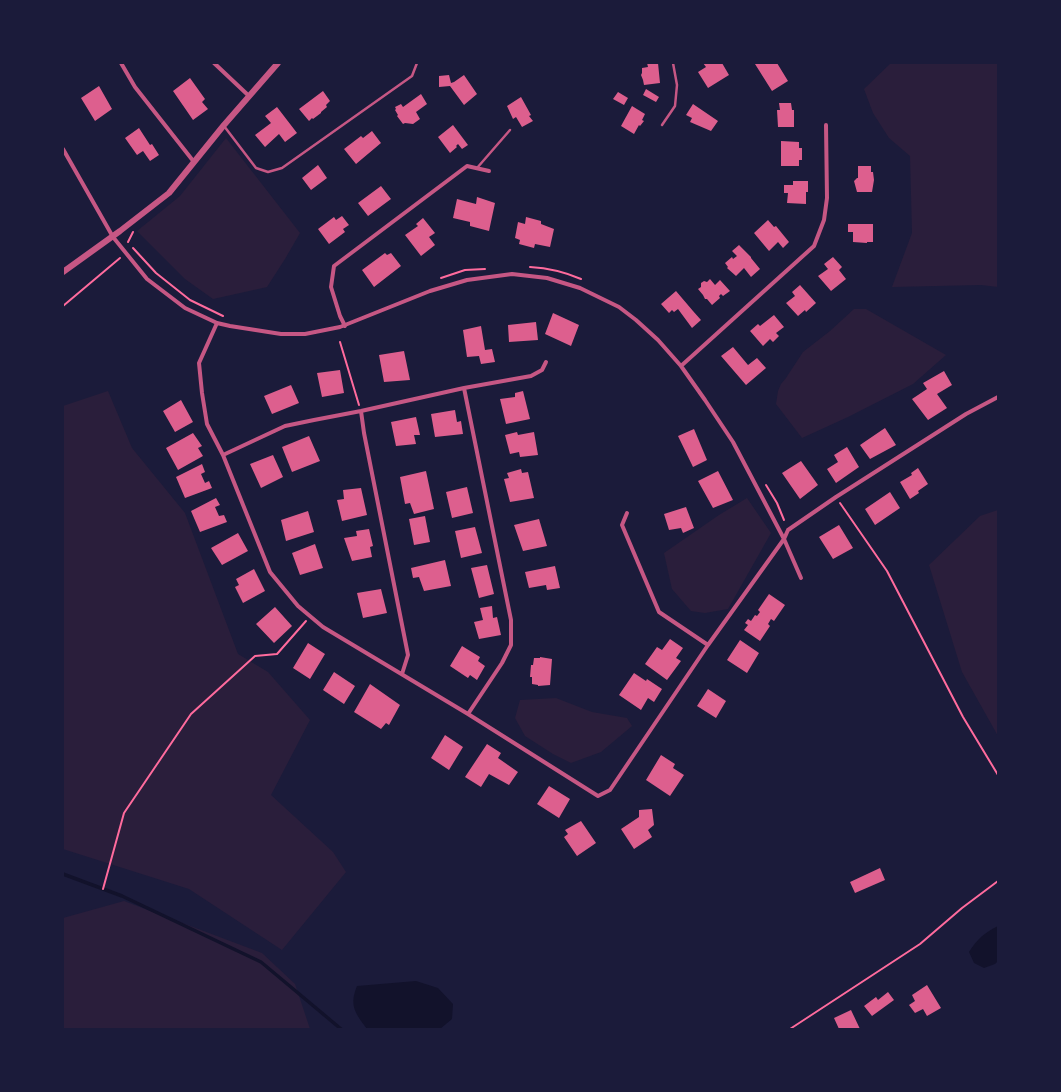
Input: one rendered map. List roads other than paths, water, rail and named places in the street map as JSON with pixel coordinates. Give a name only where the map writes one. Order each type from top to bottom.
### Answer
[{"type":"street","points":[[121,63],[135,87],[194,162]]},
{"type":"street","points":[[214,63],[249,96]]},
{"type":"street","points":[[63,272],[169,193],[224,125],[278,63]]},
{"type":"street","points":[[681,366],[814,246],[824,220],[827,198],[826,125]]},
{"type":"street","points":[[63,149],[113,236],[148,278],[185,308],[217,323],[281,334],[305,334],[345,326],[430,291],[467,280],[512,274],[547,278],[580,288],[619,307],[658,340],[681,366],[733,442],[784,539],[801,578]]},
{"type":"street","points":[[345,326],[330,287],[334,266],[467,166],[489,171]]},
{"type":"street","points":[[217,323],[200,363],[202,393],[208,424],[223,455],[270,572],[298,606],[323,627],[468,714],[598,796],[610,790],[708,645],[784,539],[788,530],[836,497],[966,414],[998,397]]},
{"type":"street","points":[[223,455],[285,426],[361,412],[464,388],[531,376],[542,370],[546,362]]},
{"type":"street","points":[[464,388],[511,620],[511,645],[502,663],[468,714]]},
{"type":"street","points":[[361,412],[408,655],[402,674]]},
{"type":"street","points":[[627,513],[622,525],[658,612],[708,645]]},
{"type":"lane","points":[[224,125],[256,168],[268,172],[282,168],[412,76],[417,63]]},
{"type":"lane","points":[[662,124],[674,106],[677,85],[673,63]]},
{"type":"lane","points":[[477,168],[510,130]]},
{"type":"waterway","points":[[63,874],[122,896],[261,962],[341,1029]]}]
